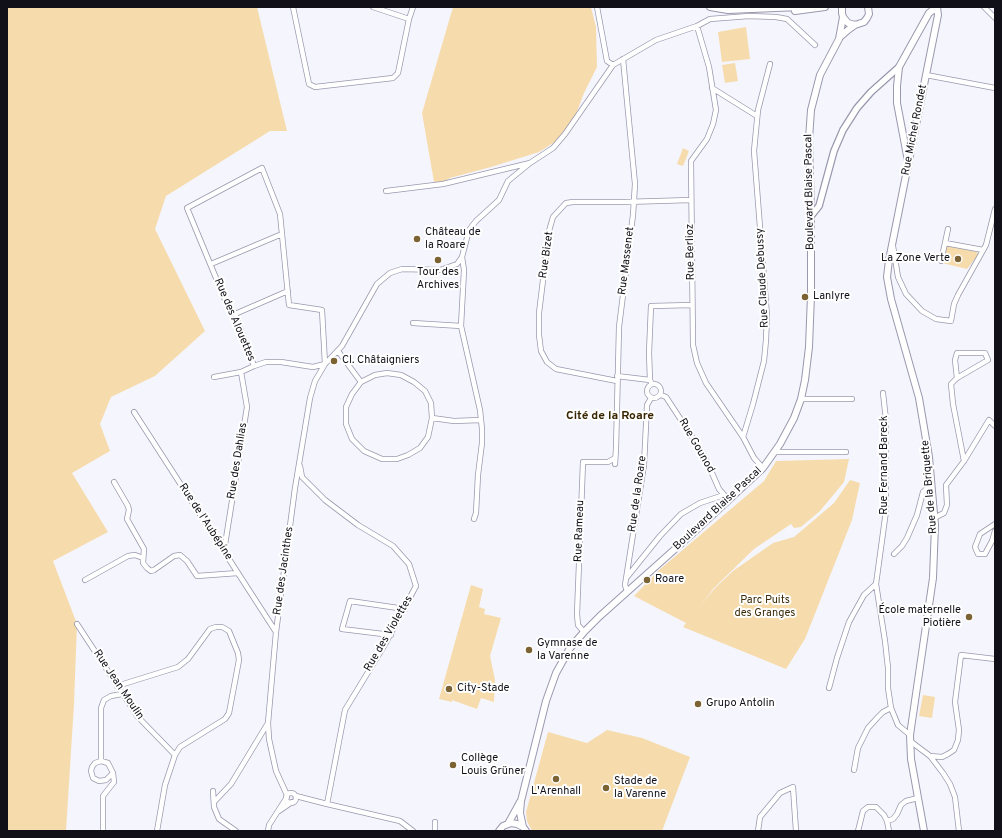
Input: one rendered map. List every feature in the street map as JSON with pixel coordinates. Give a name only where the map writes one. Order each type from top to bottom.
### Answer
[{"type":"main road","points":[[710,7],[728,10],[800,7]]},
{"type":"main road","points":[[752,10],[764,12],[798,11],[825,7]]},
{"type":"main road","points":[[835,7],[843,12],[848,23],[856,24]]},
{"type":"main road","points":[[868,7],[869,14]]},
{"type":"main road","name":"Boulevard Blaise Pascal","points":[[525,829],[520,813],[521,800],[552,683],[567,653],[584,632],[627,591],[693,533],[726,497],[763,468],[780,444],[794,418],[801,399],[805,380],[809,340],[811,295],[811,216],[809,139],[811,110],[820,75],[839,39],[856,24],[864,22],[874,7]]},
{"type":"main road","points":[[908,164],[897,102],[897,86],[900,67],[929,13],[937,7]]},
{"type":"main road","name":"Rue Michel Rondet","points":[[901,334],[891,299],[887,277],[889,260],[938,15],[937,7]]},
{"type":"main road","name":"Boulevard Blaise Pascal","points":[[839,39],[843,12]]},
{"type":"main road","name":"Rue de la Briquette","points":[[901,334],[919,398],[929,457],[934,518],[933,578],[910,738],[911,759],[924,831]]},
{"type":"main road","name":"Boulevard Blaise Pascal","points":[[508,824],[521,800]]},
{"type":"main road","points":[[500,830],[508,824],[517,824],[525,829]]},
{"type":"street","points":[[293,7],[309,84],[316,87],[393,78],[398,73],[409,19],[413,7]]},
{"type":"street","points":[[374,7],[409,19]]},
{"type":"street","points":[[597,7],[607,61],[613,65]]},
{"type":"street","points":[[984,7],[995,18]]},
{"type":"street","points":[[474,519],[476,513],[478,475],[482,443],[481,420],[461,326],[464,270],[462,257],[469,230],[476,221],[500,200],[508,181],[530,163],[553,148],[565,134],[613,65],[656,40],[697,26],[710,19],[749,16],[776,17],[787,20],[815,45]]},
{"type":"street","name":"Rue Berlioz","points":[[697,26],[709,67],[716,110],[713,124],[707,139],[691,161],[692,345],[697,363],[706,383],[743,437],[754,458],[763,468]]},
{"type":"street","name":"Rue Massenet","points":[[615,464],[619,327],[634,202],[634,184],[623,59]]},
{"type":"street","name":"Rue Claude Debussy","points":[[743,437],[764,361],[767,316],[754,151],[757,116],[770,64]]},
{"type":"street","points":[[811,216],[819,206],[834,151],[843,130],[857,108],[871,92],[900,67]]},
{"type":"street","points":[[926,75],[995,88]]},
{"type":"street","points":[[712,88],[757,116]]},
{"type":"street","points":[[386,191],[443,184],[530,163]]},
{"type":"street","name":"Rue des Alouettes","points":[[282,234],[280,214],[262,168],[187,208],[228,307],[235,314],[254,366],[266,362],[280,362],[313,367],[325,364]]},
{"type":"street","name":"Rue Bizet","points":[[651,382],[617,379],[556,369],[547,362],[541,351],[539,313],[553,217],[566,203],[573,202],[691,200]]},
{"type":"street","points":[[892,245],[898,278],[906,294],[922,311],[936,319],[951,321],[954,304],[958,295],[989,237],[995,212]]},
{"type":"street","points":[[941,261],[948,229]]},
{"type":"street","points":[[211,264],[282,234],[289,305],[322,310],[325,364]]},
{"type":"street","points":[[945,243],[983,250]]},
{"type":"street","name":"Rue des Jacinthes","points":[[291,797],[276,771],[269,739],[268,724],[276,632],[299,463],[310,398],[315,381],[325,364],[342,346],[377,284],[390,273],[402,269],[440,270],[457,264],[462,257]]},
{"type":"street","points":[[235,314],[288,291]]},
{"type":"street","name":"Rue de la Roare","points":[[627,591],[625,585],[644,465],[647,405],[650,398],[647,393],[647,389],[651,382],[649,353],[651,306],[692,305]]},
{"type":"street","points":[[413,323],[461,326]]},
{"type":"street","points":[[338,351],[362,382]]},
{"type":"street","points":[[957,378],[955,360],[957,353],[985,353],[988,360],[957,378],[951,384],[953,404],[964,462]]},
{"type":"street","points":[[214,377],[241,372],[254,366]]},
{"type":"street","name":"Rue des Dahlias","points":[[224,551],[247,407],[241,372]]},
{"type":"street","points":[[387,373],[401,375],[414,382],[425,391],[431,403],[432,418],[428,437],[420,448],[408,455],[396,459],[382,459],[364,451],[352,439],[346,424],[346,407],[352,394],[362,382],[375,375],[387,373]]},
{"type":"street","points":[[650,398],[656,398],[661,394],[661,388],[651,382]]},
{"type":"street","name":"Rue Fernand Bareck","points":[[883,393],[886,420],[886,511],[876,585],[885,641],[888,668],[888,688],[892,708],[898,725],[930,756],[950,784],[955,797],[959,831]]},
{"type":"street","name":"Rue Gounod","points":[[661,394],[666,397],[704,455],[719,489],[726,497]]},
{"type":"street","points":[[801,399],[852,399]]},
{"type":"street","name":"Rue de l'Aubépine","points":[[134,412],[276,632]]},
{"type":"street","points":[[432,418],[454,421],[481,420]]},
{"type":"street","points":[[934,518],[944,513],[947,505],[946,485],[964,462],[989,420],[995,426]]},
{"type":"street","points":[[774,452],[846,452]]},
{"type":"street","name":"Rue Rameau","points":[[584,632],[578,625],[577,614],[583,462],[608,462],[615,458]]},
{"type":"street","name":"Rue des Violettes","points":[[299,463],[302,477],[325,500],[358,525],[393,546],[409,564],[416,586],[390,635],[345,710],[326,804]]},
{"type":"street","points":[[114,482],[128,506],[129,510],[127,518],[144,549],[143,563],[151,571],[174,556],[180,555],[197,576],[238,573]]},
{"type":"street","points":[[894,554],[907,538],[917,515],[923,492],[932,484]]},
{"type":"street","name":"Boulevard Blaise Pascal","points":[[626,579],[660,536],[681,514],[700,503],[726,497]]},
{"type":"street","points":[[995,524],[980,534],[975,547],[978,554],[985,554],[992,542],[995,531]]},
{"type":"street","points":[[85,580],[128,556],[134,555],[143,558]]},
{"type":"street","points":[[829,688],[849,622],[864,595],[876,585]]},
{"type":"street","points":[[390,635],[342,628],[350,601],[405,608]]},
{"type":"street","name":"Rue Jean Moulin","points":[[77,624],[138,717],[175,755]]},
{"type":"street","points":[[117,686],[178,667],[188,659],[210,629],[216,626],[222,627],[228,631],[238,653],[239,660],[229,713],[225,719],[180,747],[175,755],[165,785],[156,831]]},
{"type":"street","points":[[930,756],[942,757],[948,754],[954,750],[958,740],[959,730],[955,702],[961,655],[995,659]]},
{"type":"street","points":[[101,760],[101,708],[104,700],[111,696],[122,694]]},
{"type":"street","points":[[854,770],[858,748],[868,728],[878,717],[892,708]]},
{"type":"street","points":[[214,802],[231,784],[268,724]]},
{"type":"street","points":[[101,760],[108,764],[113,773],[114,782],[104,796],[103,831]]},
{"type":"street","points":[[101,760],[92,767],[92,778],[106,780],[113,773]]},
{"type":"street","points":[[758,831],[760,817],[780,793],[793,787],[796,831]]},
{"type":"street","points":[[213,791],[214,808],[219,819],[236,831]]},
{"type":"street","points":[[291,797],[307,799],[400,821],[413,831]]},
{"type":"street","points":[[268,831],[269,825],[291,797]]},
{"type":"street","points":[[278,812],[291,797]]},
{"type":"street","points":[[887,821],[893,819],[901,805],[906,801],[918,798]]},
{"type":"street","points":[[858,831],[863,811],[868,808],[876,807],[884,815],[889,831]]},
{"type":"street","points":[[435,822],[435,831]]},
{"type":"street","points":[[493,831],[500,830]]},
{"type":"green space","points":[[7,7],[257,7],[287,131],[270,131],[166,196],[155,229],[205,331],[155,376],[111,397],[100,424],[110,451],[72,473],[108,532],[53,561],[77,624],[74,704],[66,831],[7,831]]},
{"type":"green space","points":[[453,7],[591,7],[596,27],[597,67],[584,93],[569,133],[539,152],[450,178],[437,187],[434,182],[422,113]]},
{"type":"green space","points":[[746,27],[750,59],[722,62],[718,32]]},
{"type":"green space","points":[[735,63],[738,81],[725,83],[722,65]]},
{"type":"green space","points":[[683,148],[689,151],[683,166],[677,164]]},
{"type":"green space","name":"La Zone Verte","points":[[947,244],[977,252],[978,255],[967,269],[942,263],[941,261]]},
{"type":"green space","name":"Parc Puits des Granges","points":[[849,459],[844,482],[820,511],[801,527],[794,528],[791,524],[754,549],[714,588],[700,606],[715,588],[733,571],[773,543],[794,537],[834,503],[850,480],[860,483],[852,520],[805,639],[786,669],[683,627],[686,623],[634,596],[659,570],[764,481],[776,461]]},
{"type":"green space","points":[[471,585],[483,589],[479,607],[485,609],[484,614],[501,618],[490,656],[495,680],[494,702],[481,698],[477,709],[452,700],[452,702],[439,699]]},
{"type":"green space","points":[[923,695],[935,697],[932,718],[919,716]]},
{"type":"green space","name":"Stade de la Varenne","points":[[607,730],[642,738],[690,757],[662,831],[532,831],[527,821],[526,812],[548,732],[587,743]]},
{"type":"place","name":"Château de la Roare","points":[[417,239]]},
{"type":"place","name":"La Zone Verte","points":[[958,259]]},
{"type":"place","name":"Tour des Archives","points":[[438,260]]},
{"type":"place","name":"Lanlyre","points":[[805,297]]},
{"type":"place","name":"Cl. Châtaigniers","points":[[334,361]]},
{"type":"place","name":"Roare","points":[[647,580]]},
{"type":"place","name":"École maternelle Piotière","points":[[969,617]]},
{"type":"place","name":"Gymnase de la Varenne","points":[[529,650]]},
{"type":"place","name":"City-Stade","points":[[449,689]]},
{"type":"place","name":"Grupo Antolin","points":[[698,704]]},
{"type":"place","name":"Collège Louis Grüner","points":[[453,765]]},
{"type":"place","name":"L'Arenhall","points":[[556,779]]},
{"type":"place","name":"Stade de la Varenne","points":[[606,788]]},
{"type":"district","name":"Cité de la Roare","points":[[610,417]]}]
